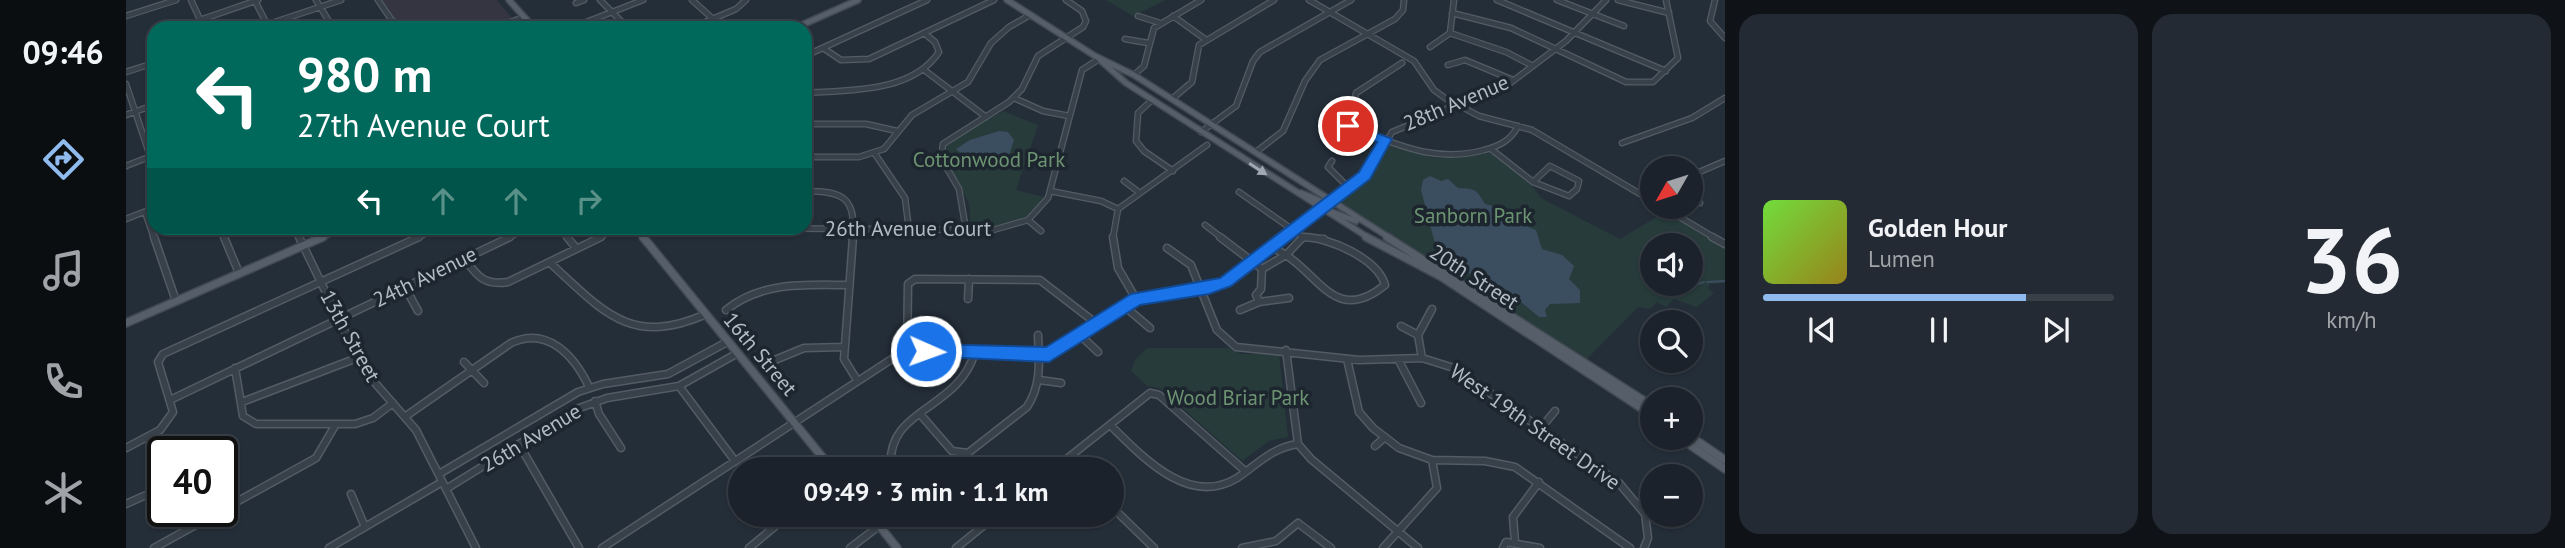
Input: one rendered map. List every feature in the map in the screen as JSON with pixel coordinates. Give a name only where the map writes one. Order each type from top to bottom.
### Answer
[{"type":"main road","points":[[509,0],[528,21]]},
{"type":"main road","points":[[811,21],[858,0]]},
{"type":"main road","name":"20th Street","points":[[1007,0],[1099,59],[1134,75],[1256,152],[1326,206],[1640,407]]},
{"type":"main road","name":"20th Street","points":[[1099,59],[1116,76],[1283,185],[1368,225],[1640,398]]},
{"type":"main road","points":[[1326,206],[1368,225]]},
{"type":"main road","points":[[126,323],[327,235]]},
{"type":"main road","name":"16th Street","points":[[640,235],[822,457]]},
{"type":"main road","points":[[1703,445],[1725,460]]},
{"type":"main road","points":[[1697,450],[1725,469]]},
{"type":"main road","points":[[880,527],[897,548]]},
{"type":"street","points":[[126,16],[176,0]]},
{"type":"street","points":[[191,0],[201,20],[257,1],[267,21]]},
{"type":"street","points":[[316,0],[329,21]]},
{"type":"street","points":[[282,21],[341,0]]},
{"type":"street","points":[[378,0],[393,21]]},
{"type":"street","points":[[576,3],[584,0]]},
{"type":"street","points":[[600,0],[621,21]]},
{"type":"street","points":[[588,21],[643,0]]},
{"type":"street","points":[[692,0],[713,19]]},
{"type":"street","points":[[708,21],[741,7],[746,0]]},
{"type":"street","points":[[812,53],[927,0]]},
{"type":"street","points":[[823,48],[841,60],[860,61],[994,0]]},
{"type":"street","points":[[966,230],[959,189],[940,154],[950,138],[1014,98],[1028,79],[1038,56],[1081,29],[1086,21],[1082,10],[1066,0]]},
{"type":"street","points":[[1134,75],[1144,66],[1151,32],[1160,23],[1201,0]]},
{"type":"street","points":[[1172,99],[1192,82],[1196,50],[1205,39],[1274,0]]},
{"type":"street","points":[[1309,0],[1415,61],[1434,90],[1455,104],[1479,116],[1538,134],[1640,194]]},
{"type":"street","points":[[1201,132],[1229,114],[1243,95],[1255,56],[1351,0]]},
{"type":"street","points":[[1256,152],[1283,131],[1301,89],[1316,64],[1399,16],[1405,0]]},
{"type":"street","points":[[1430,47],[1450,33],[1454,0]]},
{"type":"street","points":[[1497,0],[1666,71]]},
{"type":"street","points":[[1557,0],[1624,26]]},
{"type":"street","name":"28th Avenue","points":[[741,457],[857,380],[907,352],[1038,356],[1058,351],[1136,299],[1201,289],[1225,282],[1365,176],[1385,139],[1396,129],[1469,96],[1498,90],[1555,49],[1606,0]]},
{"type":"street","points":[[1618,0],[1668,13]]},
{"type":"street","points":[[1452,13],[1503,26],[1626,82],[1650,83],[1677,61],[1679,55],[1666,0]]},
{"type":"street","points":[[1715,0],[1710,21],[1725,38]]},
{"type":"street","points":[[812,157],[875,154],[888,145],[897,131],[915,113],[954,92],[971,79],[997,37],[1030,15]]},
{"type":"street","points":[[1138,16],[1160,23]]},
{"type":"street","points":[[1173,16],[1205,39]]},
{"type":"street","points":[[513,21],[524,17]]},
{"type":"street","points":[[812,92],[873,88],[923,69],[935,61],[939,52],[935,42],[924,33]]},
{"type":"street","points":[[1450,33],[1506,52],[1533,66]]},
{"type":"street","points":[[1125,39],[1148,43]]},
{"type":"street","points":[[1041,231],[1028,220],[1044,205],[1050,191],[1082,70],[1099,59]]},
{"type":"street","points":[[1448,65],[1465,60],[1513,80]]},
{"type":"street","points":[[1402,63],[1362,87],[1351,104],[1348,126],[1436,155],[1492,149],[1511,138],[1518,126]]},
{"type":"street","points":[[126,72],[147,65]]},
{"type":"street","points":[[923,69],[986,117]]},
{"type":"street","points":[[126,84],[147,143]]},
{"type":"street","points":[[1014,98],[1043,111],[1069,116]]},
{"type":"street","points":[[1622,143],[1692,118],[1725,98]]},
{"type":"street","points":[[1152,100],[1138,113],[1135,137],[1144,151],[1173,171]]},
{"type":"street","points":[[126,115],[147,108]]},
{"type":"street","points":[[812,124],[861,124],[897,131]]},
{"type":"street","points":[[1136,299],[1118,272],[1114,221],[1118,209],[1207,145]]},
{"type":"street","points":[[1492,149],[1532,183],[1541,190],[1569,196],[1577,189],[1578,181],[1554,166],[1532,183]]},
{"type":"street","points":[[875,154],[905,198],[909,230]]},
{"type":"street","points":[[126,166],[147,158]]},
{"type":"street","points":[[1332,161],[1328,167],[1330,173],[1349,188]]},
{"type":"street","points":[[1703,170],[1725,161]]},
{"type":"street","points":[[1124,181],[1140,193]]},
{"type":"street","points":[[812,191],[830,192],[852,205],[855,229],[844,347],[845,365],[857,380]]},
{"type":"street","points":[[1050,191],[1101,201],[1118,209]]},
{"type":"street","points":[[1239,192],[1303,237],[1319,237],[1355,251],[1382,276],[1385,285],[1355,299],[1337,300],[1323,292],[1303,268],[1272,247]]},
{"type":"street","points":[[126,219],[145,212],[147,218]]},
{"type":"street","points":[[1683,219],[1725,244]]},
{"type":"street","name":"26th Avenue Court","points":[[812,229],[1003,229],[1028,220]]},
{"type":"street","points":[[1205,225],[1262,268]]},
{"type":"street","points":[[153,235],[176,301]]},
{"type":"street","points":[[223,235],[239,273]]},
{"type":"street","name":"13th Street","points":[[298,235],[357,358],[373,383],[406,416],[476,548]]},
{"type":"street","points":[[126,448],[163,429],[173,412],[158,362],[159,357],[423,235]]},
{"type":"street","name":"24th Avenue","points":[[170,400],[513,235]]},
{"type":"street","points":[[566,235],[576,248]]},
{"type":"street","points":[[464,258],[480,280],[496,284],[508,282],[603,235]]},
{"type":"street","points":[[1262,268],[1285,256],[1303,237]]},
{"type":"street","points":[[1167,248],[1191,265],[1217,330],[1227,342],[1246,349],[1286,350],[1346,359],[1422,358],[1418,335],[1432,309]]},
{"type":"street","points":[[549,262],[623,324],[642,328],[676,327],[704,315]]},
{"type":"street","points":[[1259,302],[1256,295],[1261,289],[1262,268]]},
{"type":"street","points":[[968,299],[969,279]]},
{"type":"street","points":[[907,352],[908,284],[912,280],[1046,282],[1097,324]]},
{"type":"street","points":[[726,310],[751,293],[786,286],[849,285]]},
{"type":"street","points":[[786,286],[786,295]]},
{"type":"street","points":[[405,287],[418,311]]},
{"type":"street","points":[[1261,289],[1269,300]]},
{"type":"street","points":[[1240,310],[1253,307],[1259,302],[1289,298]]},
{"type":"street","points":[[1123,306],[1150,328]]},
{"type":"street","points":[[1401,326],[1418,335]]},
{"type":"street","points":[[919,414],[952,451],[968,453],[1027,407],[1034,398],[1039,380],[1038,335]]},
{"type":"street","points":[[1081,336],[1098,352]]},
{"type":"street","points":[[406,416],[516,341],[541,337],[578,367],[589,387]]},
{"type":"street","points":[[442,482],[555,404],[589,387],[668,374],[727,342]]},
{"type":"street","points":[[770,362],[804,348],[844,347]]},
{"type":"street","points":[[1286,350],[1298,444],[1311,460],[1418,548]]},
{"type":"street","points":[[889,457],[895,436],[969,376],[975,352]]},
{"type":"street","name":"26th Avenue","points":[[329,548],[442,482],[520,446],[563,416],[595,401],[678,386],[737,354]]},
{"type":"street","points":[[242,402],[357,358]]},
{"type":"street","name":"West 19th Street Drive","points":[[1422,358],[1454,368],[1541,428],[1619,483],[1640,509]]},
{"type":"street","points":[[1346,359],[1359,412],[1385,437],[1407,452],[1432,460],[1501,463],[1515,467],[1630,548]]},
{"type":"street","points":[[1398,359],[1421,403]]},
{"type":"street","points":[[464,362],[484,383]]},
{"type":"street","points":[[235,368],[243,416],[256,424],[336,424],[366,421],[393,403]]},
{"type":"street","points":[[1039,380],[1061,383]]},
{"type":"street","points":[[678,386],[732,457]]},
{"type":"street","points":[[1070,457],[1147,394],[1159,395],[1245,471]]},
{"type":"street","points":[[595,401],[599,414],[621,448]]},
{"type":"street","points":[[1541,428],[1555,411]]},
{"type":"street","points":[[238,502],[316,458],[336,424]]},
{"type":"street","points":[[1110,425],[1160,472],[1181,483],[1195,486],[1233,480],[1270,450],[1298,444]]},
{"type":"street","points":[[1375,446],[1385,437]]},
{"type":"street","points":[[520,446],[579,548]]},
{"type":"street","points":[[1382,548],[1437,488],[1432,460]]},
{"type":"street","name":"28th Avenue","points":[[602,548],[728,466]]},
{"type":"street","points":[[1516,542],[1510,528],[1511,518],[1539,482]]},
{"type":"street","points":[[351,494],[365,527]]},
{"type":"street","points":[[126,504],[147,495]]},
{"type":"street","points":[[1124,519],[1154,548]]},
{"type":"street","points":[[1242,548],[1276,541],[1298,523],[1303,524],[1331,548]]},
{"type":"street","points":[[154,548],[192,527]]},
{"type":"street","points":[[750,548],[775,527]]},
{"type":"street","points":[[850,548],[878,527]]},
{"type":"street","points":[[956,548],[982,527]]},
{"type":"street","points":[[1644,548],[1648,538],[1646,527]]},
{"type":"street","points":[[1503,548],[1506,542],[1540,548]]},
{"type":"shaded area","points":[[382,0],[497,0],[512,18],[504,21],[396,21]]},
{"type":"shaded area","points":[[999,131],[1008,132],[1014,140],[1004,170],[965,157],[956,149],[970,140]]},
{"type":"shaded area","points":[[1430,176],[1441,181],[1448,179],[1458,188],[1475,191],[1485,204],[1506,209],[1518,223],[1536,230],[1542,249],[1562,255],[1574,266],[1569,279],[1580,290],[1580,303],[1550,304],[1545,310],[1547,317],[1539,317],[1504,288],[1489,285],[1438,255],[1421,190],[1423,180]]},
{"type":"green space","points":[[1106,0],[1166,0],[1133,16]]},
{"type":"green space","name":"Cottonwood Park","points":[[1003,111],[1038,125],[1016,190],[1044,197],[1039,206],[1023,219],[1003,226],[971,228],[969,203],[945,159],[946,147],[956,138]]},
{"type":"green space","name":"Sanborn Park","points":[[1388,145],[1436,158],[1492,153],[1532,186],[1541,198],[1620,239],[1653,219],[1677,219],[1700,233],[1640,233],[1640,296],[1703,296],[1703,235],[1725,248],[1725,283],[1710,284],[1708,288],[1714,293],[1697,307],[1674,299],[1666,307],[1657,302],[1650,309],[1638,307],[1587,359],[1341,204],[1341,201],[1371,177]]},
{"type":"green space","name":"Wood Briar Park","points":[[1147,348],[1229,348],[1242,354],[1279,354],[1288,437],[1269,441],[1242,461],[1160,388],[1147,386],[1131,371],[1135,360]]},
{"type":"waterway","points":[[1707,282],[1725,281]]},
{"type":"route","points":[[926,351],[1049,355],[1136,299],[1165,292],[1209,288],[1225,282],[1365,176],[1385,139],[1348,126]]}]
